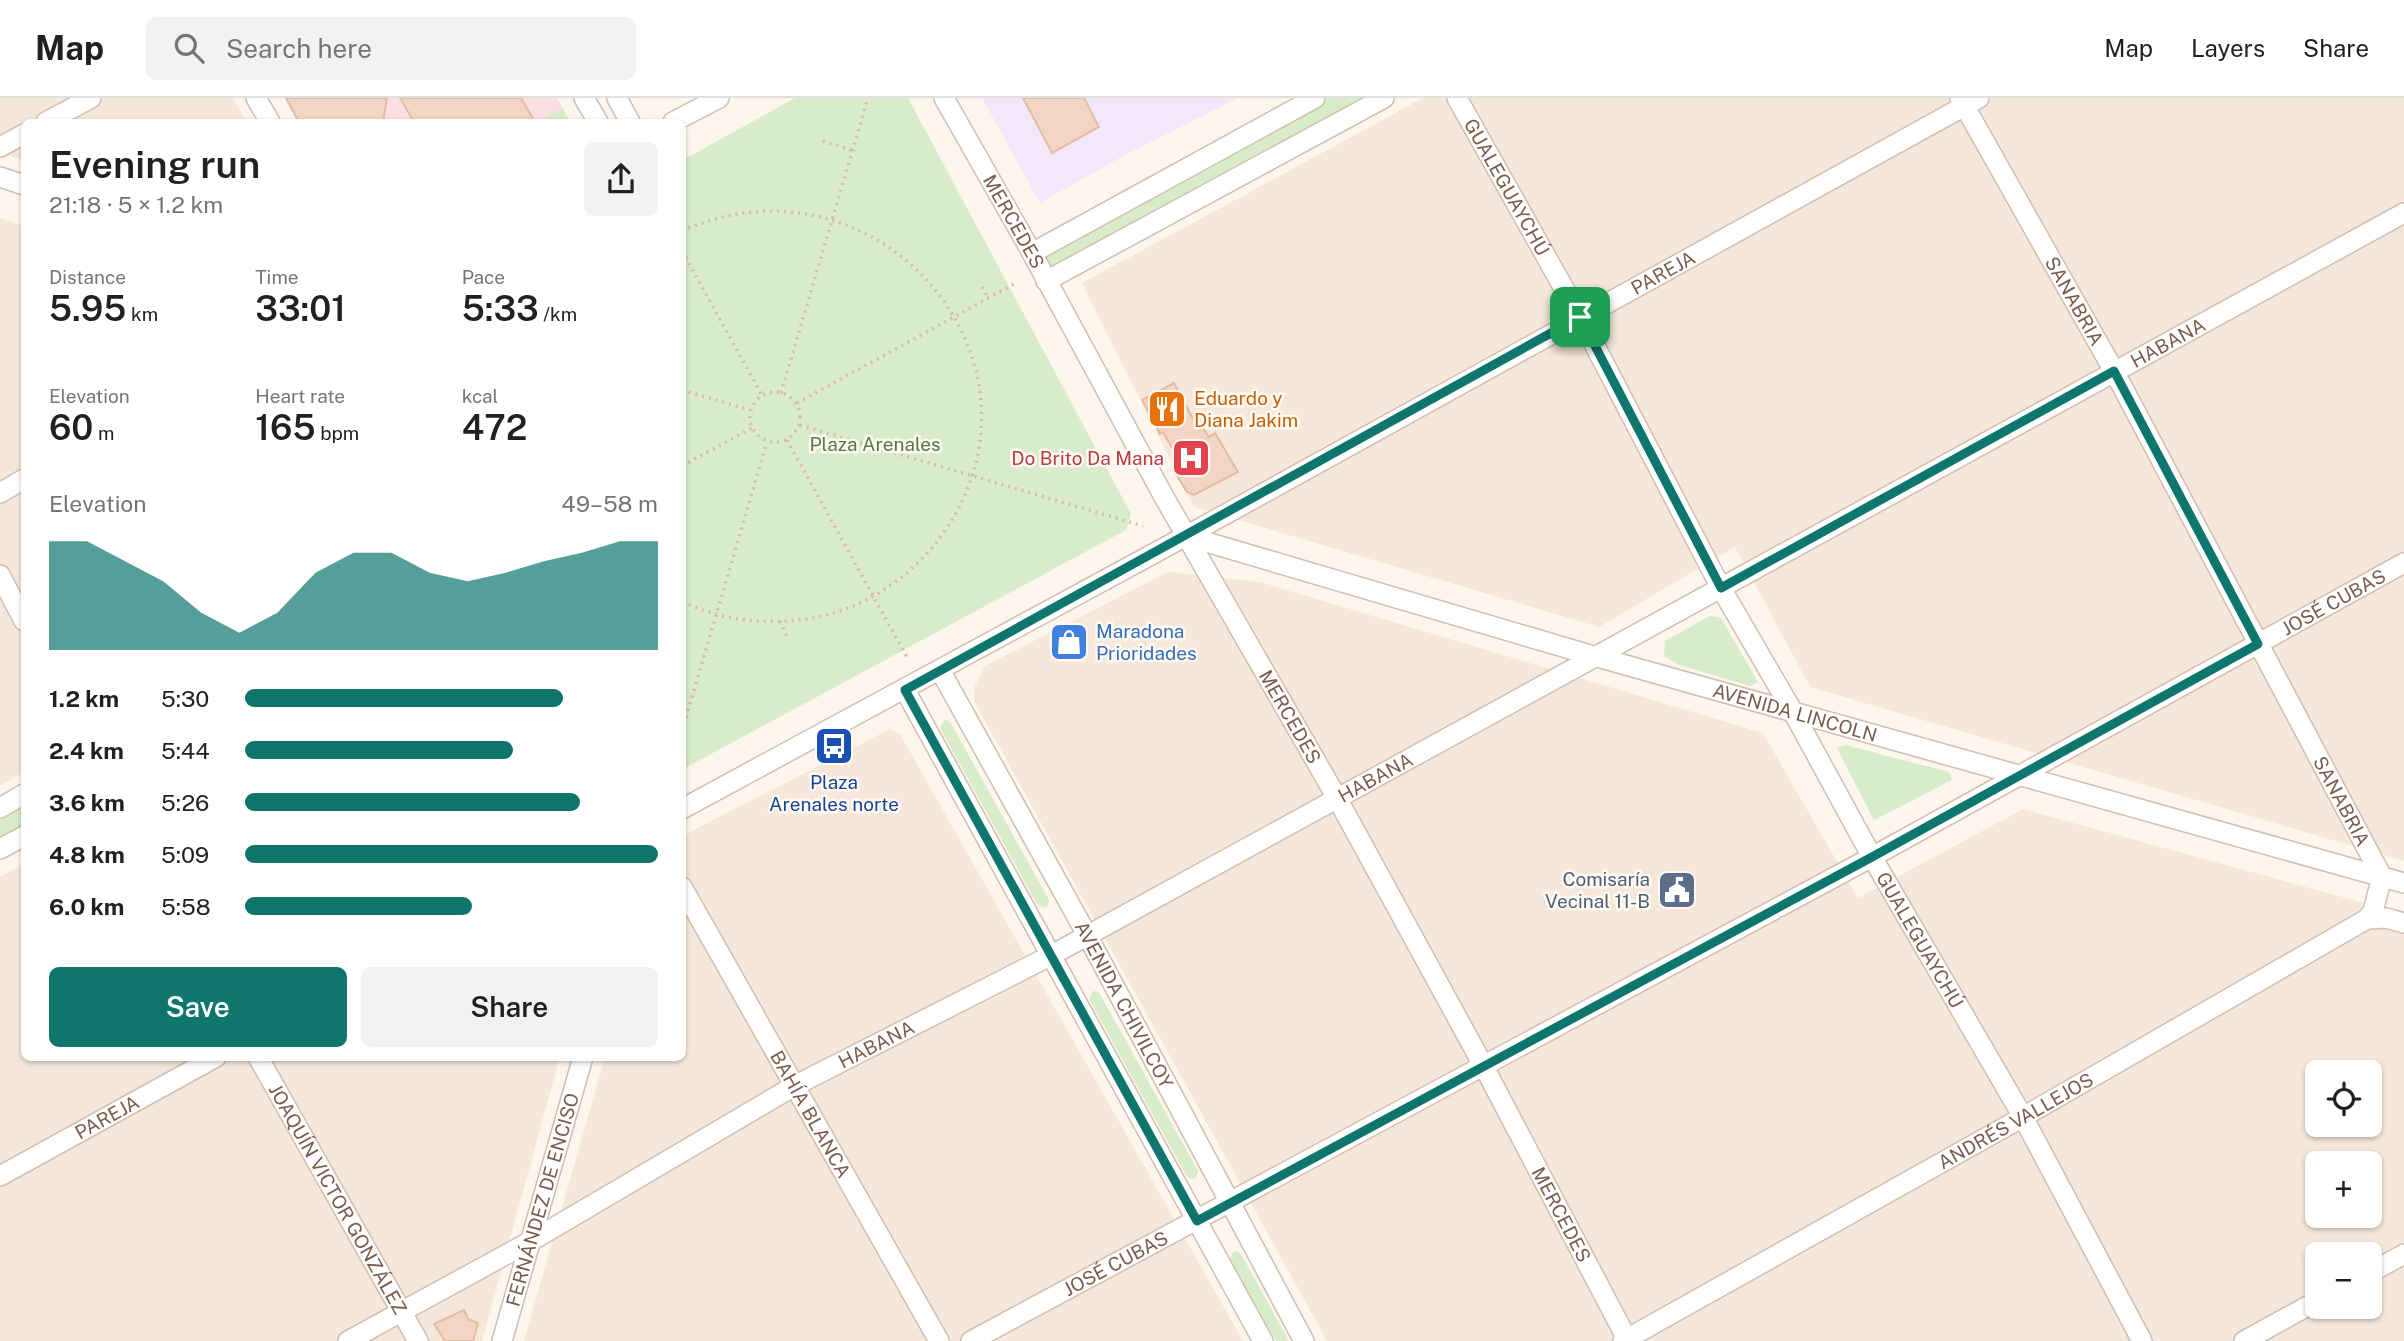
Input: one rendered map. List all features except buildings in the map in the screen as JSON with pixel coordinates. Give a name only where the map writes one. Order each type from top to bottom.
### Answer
[{"type":"street","points":[[52,119],[91,98]]},
{"type":"street","points":[[256,98],[268,119]]},
{"type":"street","points":[[584,98],[596,119]]},
{"type":"street","points":[[617,98],[628,119]]},
{"type":"street","points":[[679,119],[719,98]]},
{"type":"street","name":"MERCEDES","points":[[944,98],[1186,536],[1337,798],[1483,1065],[1626,1340]]},
{"type":"street","points":[[1032,253],[1315,98]]},
{"type":"street","points":[[1046,281],[1384,98]]},
{"type":"street","name":"GUALEGUAYCHÚ","points":[[1457,98],[1580,317],[1721,588],[1872,857],[2023,1117],[2142,1341]]},
{"type":"street","name":"PAREJA","points":[[686,807],[1186,536],[1968,101]]},
{"type":"street","name":"SANABRIA","points":[[1968,101],[2382,877]]},
{"type":"street","points":[[0,148],[21,136]]},
{"type":"street","points":[[0,177],[21,183]]},
{"type":"street","name":"HABANA","points":[[348,1341],[531,1241],[794,1086],[1050,956],[2404,213]]},
{"type":"street","points":[[0,493],[21,481]]},
{"type":"street","name":"AVENIDA LINCOLN","points":[[1186,536],[1597,657],[2404,883]]},
{"type":"street","name":"JOSÉ CUBAS","points":[[971,1341],[1872,857],[2404,563]]},
{"type":"street","points":[[0,575],[21,615]]},
{"type":"street","name":"AVENIDA CHIVILCOY","points":[[940,670],[1087,935],[1304,1341]]},
{"type":"street","name":"AVENIDA CHIVILCOY","points":[[905,690],[1263,1341]]},
{"type":"street","points":[[0,808],[21,796]]},
{"type":"street","points":[[0,849],[21,838]]},
{"type":"street","points":[[2367,919],[2373,911],[2382,877]]},
{"type":"street","name":"BAHÍA BLANCA","points":[[686,894],[939,1341]]},
{"type":"street","points":[[2367,919],[2386,918],[2404,923]]},
{"type":"street","name":"ANDRÉS VALLEJOS","points":[[1626,1340],[2023,1117],[2367,919]]},
{"type":"street","name":"PAREJA","points":[[0,1175],[208,1061]]},
{"type":"street","name":"JOAQUÍN VICTOR GONZÁLEZ","points":[[260,1061],[418,1341]]},
{"type":"street","name":"FERNÁNDEZ DE ENCISO","points":[[502,1341],[582,1061]]},
{"type":"street","points":[[2382,1266],[2404,1254]]},
{"type":"street","points":[[2244,1341],[2305,1308]]},
{"type":"path","points":[[782,393],[868,98]]},
{"type":"path","points":[[823,141],[852,150]]},
{"type":"path","points":[[846,172],[853,174]]},
{"type":"path","points":[[686,230],[725,216],[752,211],[806,213],[832,219],[881,240],[923,274],[954,317],[974,368],[980,422],[971,476],[962,500],[934,546],[896,582],[849,608],[823,616],[780,621],[743,620],[686,602]]},
{"type":"path","points":[[686,258],[762,395]]},
{"type":"path","points":[[797,403],[1016,283]]},
{"type":"path","points":[[982,287],[988,298]]},
{"type":"path","points":[[686,391],[750,410]]},
{"type":"path","points":[[782,393],[797,403],[800,425],[787,440],[767,442],[755,434],[750,410],[762,395],[782,393]]},
{"type":"path","points":[[800,425],[1143,526]]},
{"type":"path","points":[[686,464],[752,428]]},
{"type":"path","points":[[787,440],[908,659]]},
{"type":"path","points":[[686,718],[767,442]]},
{"type":"path","points":[[780,621],[787,637]]},
{"type":"shaded area","points":[[0,98],[233,98],[245,119],[21,119],[21,159],[0,152]]},
{"type":"shaded area","points":[[286,98],[557,98],[568,119],[297,119]]},
{"type":"shaded area","points":[[982,98],[1238,98],[1125,155],[1040,203]]},
{"type":"shaded area","points":[[1423,98],[2404,98],[2404,861],[1810,687],[1735,547],[1599,627],[1194,507],[1082,283]]},
{"type":"shaded area","points":[[0,218],[21,225],[21,774],[0,786]]},
{"type":"shaded area","points":[[1168,572],[1260,582],[1763,733],[1858,898],[2023,809],[2404,914],[2404,1341],[1327,1341],[974,701],[974,688],[985,666]]},
{"type":"shaded area","points":[[890,729],[900,734],[1243,1341],[524,1341],[604,1061],[686,1061],[688,833]]},
{"type":"shaded area","points":[[21,866],[21,1061],[559,1061],[482,1341],[0,1341],[0,877]]},
{"type":"green space","name":"Plaza Arenales","points":[[795,98],[908,98],[1131,514],[1126,530],[686,767],[686,158]]},
{"type":"green space","points":[[1315,98],[1384,98],[1046,281],[1032,253]]},
{"type":"green space","points":[[563,108],[568,119],[544,119]]},
{"type":"green space","points":[[1710,616],[1721,618],[1758,682],[1750,686],[1679,665],[1664,656],[1665,641]]},
{"type":"green space","points":[[944,720],[952,725],[1049,900],[1045,908],[1037,904],[940,728]]},
{"type":"green space","points":[[1845,745],[1949,772],[1952,780],[1874,820],[1837,748]]},
{"type":"green space","points":[[21,796],[21,838],[0,849],[0,808]]},
{"type":"green space","points":[[1093,991],[1101,996],[1198,1171],[1196,1178],[1190,1179],[1186,1175],[1089,999]]},
{"type":"green space","points":[[1234,1251],[1242,1256],[1289,1341],[1276,1341],[1230,1259]]},
{"type":"place","name":"Eduardo y Diana Jakim","points":[[1167,409]]},
{"type":"place","name":"Do Brito Da Mana","points":[[1191,458]]},
{"type":"place","name":"Maradona Prioridades","points":[[1069,642]]},
{"type":"place","name":"Plaza Arenales norte","points":[[834,746]]},
{"type":"place","name":"Comisaría Vecinal 11-B","points":[[1677,890]]},
{"type":"route","points":[[1580,317],[1721,588],[2114,371],[2258,644],[1872,857],[1197,1221],[905,690],[1580,317]]}]
